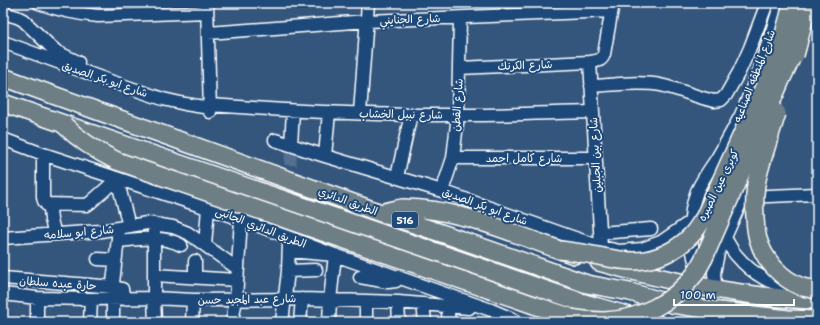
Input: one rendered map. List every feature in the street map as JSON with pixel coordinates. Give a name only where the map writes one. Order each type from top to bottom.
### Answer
[{"type":"highway","name":"كوبرى عين الصيره","points":[[559,250],[630,261],[645,260],[673,250],[696,231],[704,218],[769,77],[789,20],[792,3]]},
{"type":"highway","points":[[808,3],[798,44],[762,158],[756,184],[755,211],[758,238],[764,254],[774,267],[786,278],[801,286],[817,290]]},
{"type":"highway","points":[[64,124],[75,136],[89,146],[123,163],[578,320],[606,321],[623,319],[656,307],[671,298],[695,273],[704,258],[798,44]]},
{"type":"highway","name":"الطريق الدائري","points":[[3,77],[381,213],[455,237],[587,284],[630,292],[672,304],[781,318],[817,320]]},
{"type":"highway","name":"الطريق الدائري","points":[[3,103],[584,303],[655,322]]},
{"type":"highway","points":[[381,213],[400,208],[450,214],[483,223],[559,250],[622,269],[721,290],[791,299],[817,300]]},
{"type":"street","points":[[39,3],[65,11],[98,16],[207,7],[210,109]]},
{"type":"street","points":[[360,113],[368,3]]},
{"type":"street","points":[[591,86],[648,83],[659,84],[714,101],[721,100],[726,95],[739,72],[767,3]]},
{"type":"street","name":"شارع المنطقه الصناعيه","points":[[700,282],[691,246],[690,222],[694,200],[702,180],[730,137],[741,114],[756,79],[781,3]]},
{"type":"street","points":[[590,62],[600,60],[603,57],[612,7]]},
{"type":"street","name":"شارع الجنايني","points":[[208,33],[367,21],[460,18],[612,7]]},
{"type":"street","points":[[3,13],[23,20],[57,52],[95,70],[107,80]]},
{"type":"street","name":"شارع القطن","points":[[442,191],[452,158],[458,115],[460,18]]},
{"type":"street","points":[[715,284],[714,272],[718,253],[743,197],[812,21],[776,20]]},
{"type":"street","name":"شارع ابو بكر الصديق","points":[[3,42],[163,99],[210,109]]},
{"type":"street","name":"شارع بين الجبلين","points":[[590,62],[601,247]]},
{"type":"street","name":"شارع الكرنك","points":[[459,68],[590,62]]},
{"type":"street","name":"شارع نبيل الخشاب","points":[[210,109],[458,115],[593,112]]},
{"type":"street","points":[[291,145],[293,111]]},
{"type":"street","points":[[325,156],[329,112]]},
{"type":"street","points":[[397,177],[412,114]]},
{"type":"street","name":"الطريق الدائري الجانبى","points":[[3,139],[117,179],[241,219],[335,255],[491,310],[517,322]]},
{"type":"street","name":"شارع ابو بكر الصديق","points":[[275,140],[442,191],[601,247],[620,251],[642,249],[661,242],[690,222]]},
{"type":"street","points":[[43,154],[43,197],[50,209],[51,220],[56,234]]},
{"type":"street","name":"شارع كامل احمد","points":[[452,158],[595,158]]},
{"type":"street","points":[[46,204],[88,205],[117,179]]},
{"type":"street","points":[[113,322],[117,295],[113,283],[115,260],[118,241],[124,227],[117,179]]},
{"type":"street","points":[[743,197],[817,194]]},
{"type":"street","points":[[205,245],[208,208]]},
{"type":"street","points":[[232,322],[236,299],[241,219]]},
{"type":"street","name":"شارع ابو سلامه","points":[[3,238],[101,232],[147,223],[173,227],[188,233],[205,245],[237,275]]},
{"type":"street","points":[[154,224],[155,322]]},
{"type":"street","points":[[600,233],[651,229]]},
{"type":"street","points":[[282,322],[288,271],[288,237]]},
{"type":"street","points":[[118,241],[154,238],[167,239],[181,245]]},
{"type":"street","points":[[725,238],[736,256],[751,271],[769,281],[790,288],[817,290]]},
{"type":"street","points":[[288,251],[335,255],[329,322]]},
{"type":"street","points":[[98,259],[115,260]]},
{"type":"street","points":[[194,278],[195,261]]},
{"type":"street","points":[[288,271],[316,270]]},
{"type":"street","points":[[154,275],[194,278],[237,275]]},
{"type":"street","points":[[360,277],[392,282],[401,279]]},
{"type":"street","name":"حارة عبده سلطان","points":[[3,278],[117,295]]},
{"type":"street","name":"شارع عبد المجيد حسن","points":[[3,294],[37,298],[91,299],[117,295],[193,300],[302,299],[366,301],[403,298],[423,304],[491,310]]},
{"type":"street","points":[[37,298],[37,322]]},
{"type":"street","points":[[399,322],[403,298]]},
{"type":"street","points":[[90,322],[91,299]]},
{"type":"street","points":[[300,322],[302,299]]},
{"type":"street","points":[[192,322],[193,300]]},
{"type":"street","points":[[366,301],[366,322]]},
{"type":"street","points":[[423,304],[425,322]]},
{"type":"street","points":[[447,305],[449,322]]},
{"type":"tunnel","points":[[289,237],[291,145]]},
{"type":"tunnel","points":[[700,282],[709,322]]},
{"type":"tunnel","points":[[715,284],[723,322]]}]
